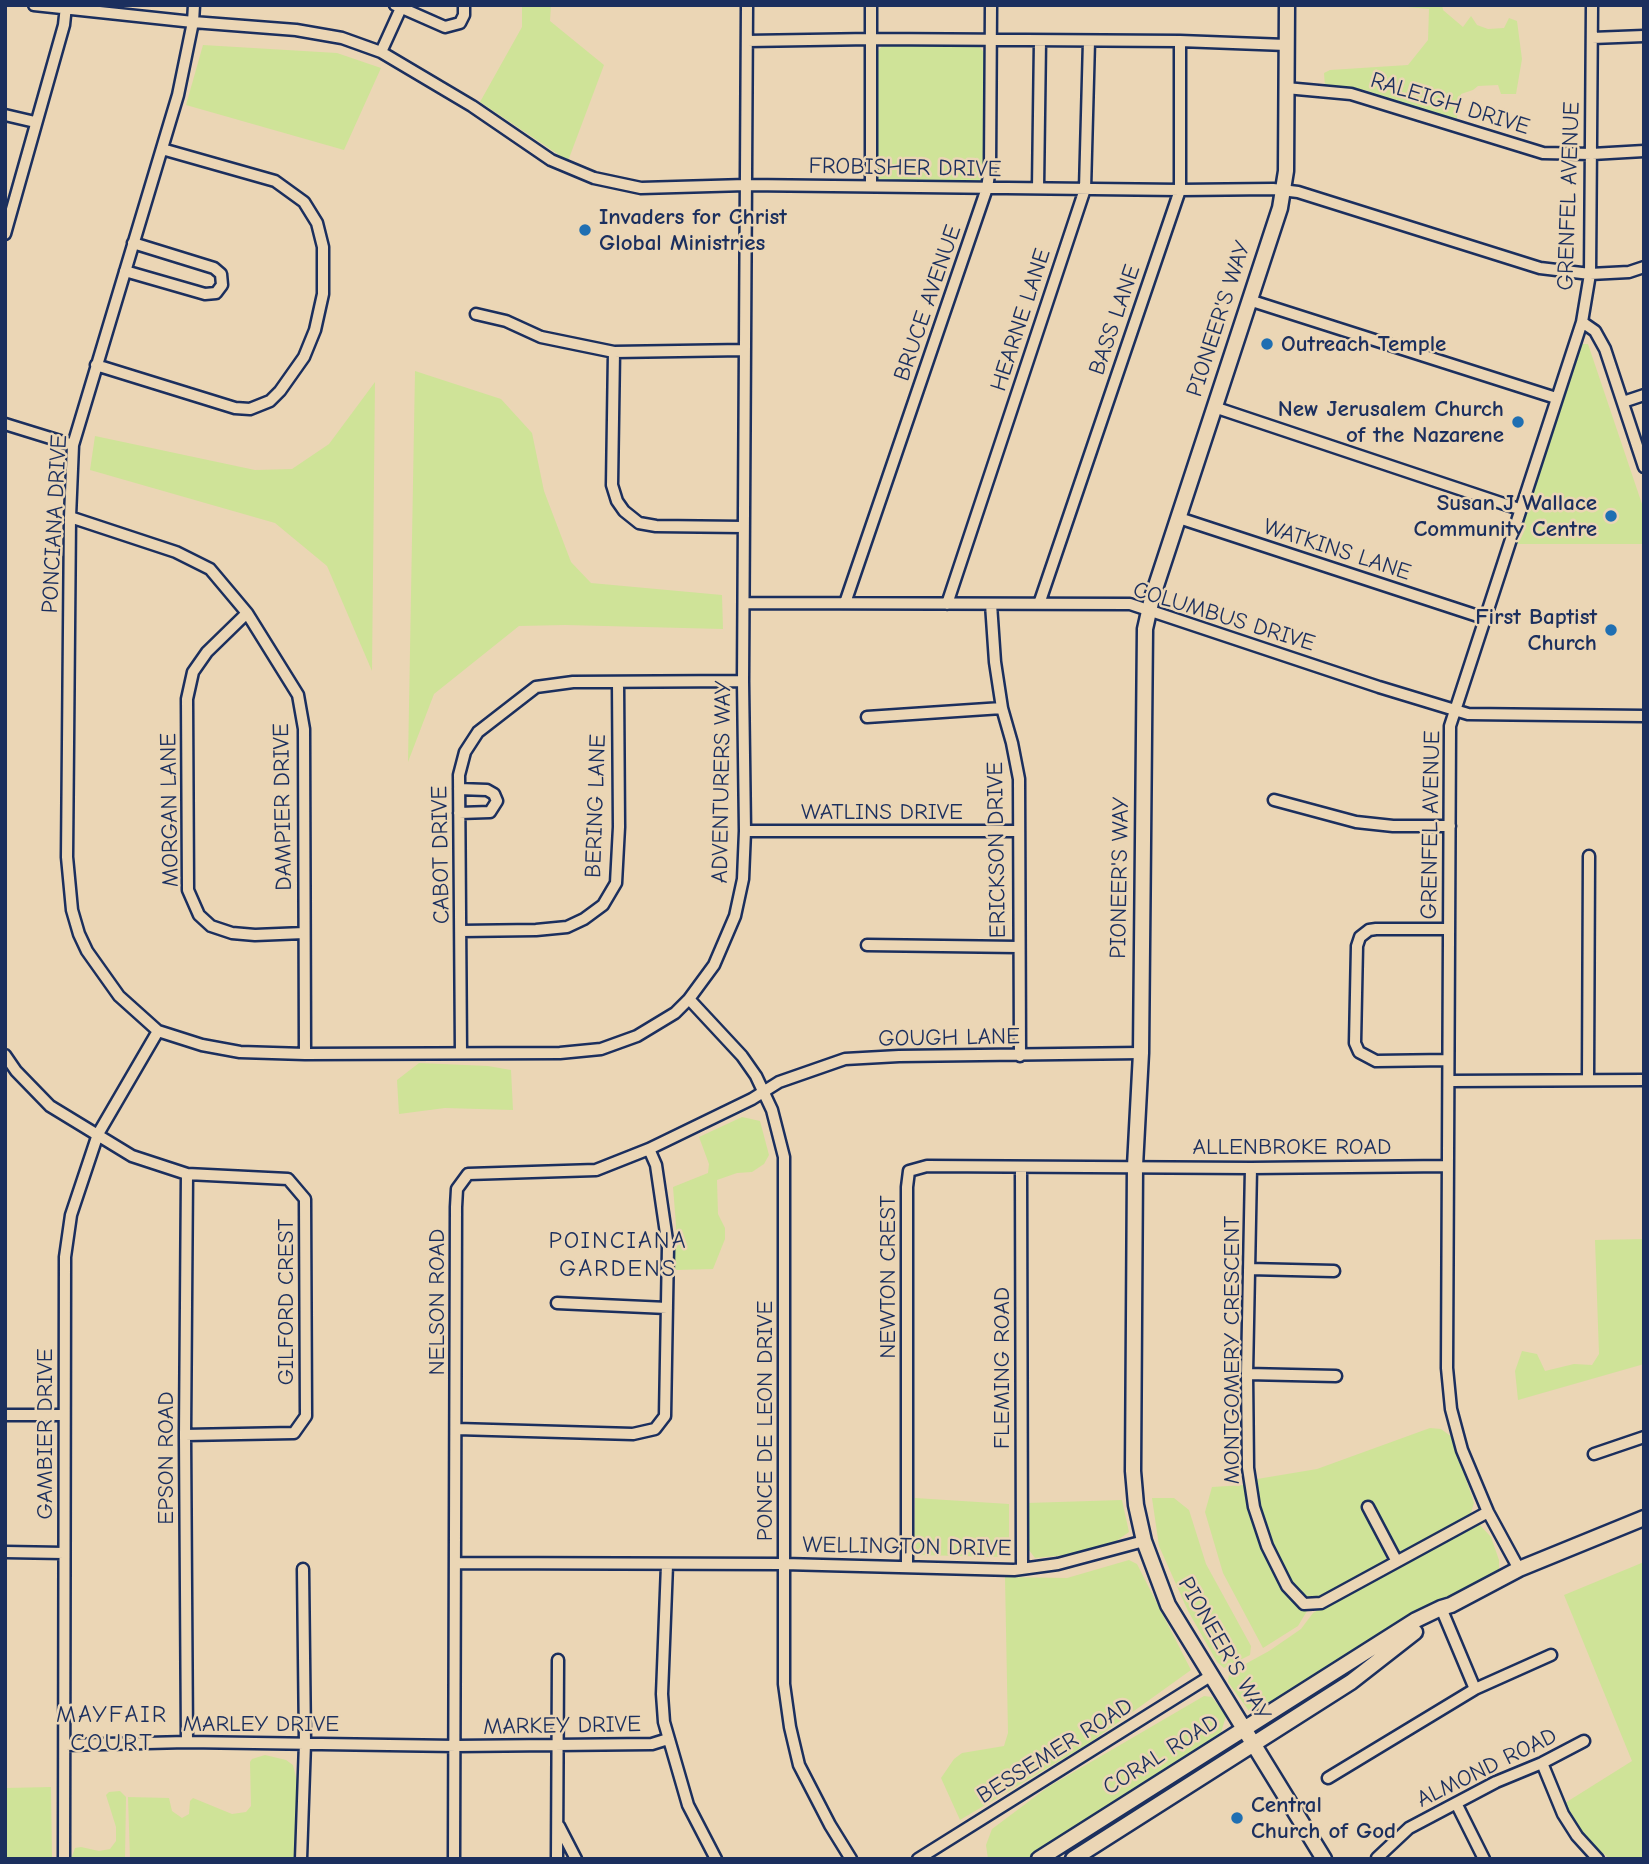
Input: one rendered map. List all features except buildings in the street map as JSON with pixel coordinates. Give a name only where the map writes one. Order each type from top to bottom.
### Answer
[{"type":"main road","name":"PIONEER'S WAY","points":[[1287,5],[1286,171],[1280,208],[1145,629],[1141,1053],[1135,1166],[1133,1471],[1136,1505],[1144,1541],[1168,1605],[1324,1859]]},
{"type":"main road","name":"CORAL ROAD","points":[[1039,1859],[1416,1620],[1445,1609],[1519,1569],[1644,1518]]},
{"type":"main road","name":"CORAL ROAD","points":[[1073,1859],[1351,1682],[1445,1609]]},
{"type":"main road","points":[[1118,1809],[1128,1824]]},
{"type":"street","name":"FROBISHER DRIVE","points":[[34,5],[296,30],[342,38],[381,51],[472,106],[551,160],[594,178],[641,188],[746,185],[1298,192],[1539,268],[1590,274],[1629,272],[1644,267]]},
{"type":"street","name":"PONCIANA DRIVE","points":[[158,1031],[119,996],[88,951],[72,910],[67,857],[70,517],[73,445],[178,95],[194,5]]},
{"type":"street","points":[[381,51],[398,7],[440,26],[449,27],[460,23],[464,15],[464,5]]},
{"type":"street","name":"ADVENTURERS WAY","points":[[158,1031],[202,1045],[240,1052],[461,1053],[601,1049],[637,1036],[675,1013],[714,965],[735,916],[743,879],[745,831],[743,527],[747,5]]},
{"type":"street","points":[[871,5],[871,186]]},
{"type":"street","name":"BRUCE AVENUE","points":[[845,603],[987,188],[990,168],[991,5]]},
{"type":"street","name":"GRENFEL AVENUE","points":[[1519,1569],[1489,1512],[1462,1450],[1451,1409],[1447,1368],[1450,726],[1582,322],[1590,274],[1592,5]]},
{"type":"street","points":[[6,229],[64,25],[66,8]]},
{"type":"street","points":[[1591,38],[1644,36]]},
{"type":"street","points":[[747,41],[1180,41],[1286,46]]},
{"type":"street","points":[[1038,188],[1040,41]]},
{"type":"street","name":"HEARNE LANE","points":[[947,604],[1085,189],[1089,41]]},
{"type":"street","name":"BASS LANE","points":[[1039,604],[1180,190],[1180,41]]},
{"type":"street","name":"RALEIGH DRIVE","points":[[1286,88],[1351,94],[1531,150],[1592,154],[1644,151]]},
{"type":"street","points":[[5,116],[35,122]]},
{"type":"street","points":[[96,365],[235,408],[250,409],[270,401],[280,391],[304,357],[315,330],[323,294],[323,247],[317,223],[304,202],[275,181],[162,149]]},
{"type":"street","points":[[125,271],[205,294],[216,293],[222,285],[221,274],[214,268],[133,243]]},
{"type":"street","points":[[1249,300],[1556,398]]},
{"type":"street","points":[[477,314],[496,318],[541,337],[614,352],[744,350]]},
{"type":"street","points":[[1582,322],[1595,331],[1605,349],[1644,467]]},
{"type":"street","points":[[614,352],[612,485],[617,501],[624,511],[639,523],[656,526],[743,527]]},
{"type":"street","points":[[1623,402],[1644,395]]},
{"type":"street","points":[[1214,408],[1519,509]]},
{"type":"street","points":[[5,424],[73,445]]},
{"type":"street","name":"DAMPIER DRIVE","points":[[70,517],[176,552],[210,569],[247,613],[298,695],[304,729],[305,1054]]},
{"type":"street","name":"WATKINS LANE","points":[[1179,518],[1484,618]]},
{"type":"street","name":"COLUMBUS DRIVE","points":[[744,603],[1130,604],[1468,714],[1644,716]]},
{"type":"street","name":"ERICKSON DRIVE","points":[[992,604],[995,662],[1018,779],[1020,1056]]},
{"type":"street","name":"MORGAN LANE","points":[[247,613],[207,652],[193,672],[187,699],[188,890],[200,915],[211,926],[232,933],[255,935],[304,933]]},
{"type":"street","name":"CABOT DRIVE","points":[[461,1053],[458,775],[465,752],[478,732],[536,687],[573,682],[743,681]]},
{"type":"street","name":"BERING LANE","points":[[461,931],[567,927],[603,905],[617,883],[618,682]]},
{"type":"street","points":[[867,717],[1002,708]]},
{"type":"street","points":[[459,789],[487,790],[494,794],[497,801],[494,809],[486,813],[459,813]]},
{"type":"street","points":[[1274,800],[1356,822],[1393,826],[1450,825]]},
{"type":"street","name":"WATLINS DRIVE","points":[[745,831],[1018,831]]},
{"type":"street","points":[[1588,1080],[1589,856]]},
{"type":"street","points":[[1448,929],[1376,929],[1369,930],[1360,937],[1357,946],[1355,1042],[1359,1052],[1376,1061],[1448,1060]]},
{"type":"street","points":[[867,945],[1018,947]]},
{"type":"street","name":"PONCE DE LEON DRIVE","points":[[688,999],[742,1056],[772,1110],[784,1157],[784,1684],[799,1765],[851,1859]]},
{"type":"street","name":"GAMBIER DRIVE","points":[[64,1859],[65,1257],[71,1215],[98,1134],[158,1031]]},
{"type":"street","name":"GOUGH LANE","points":[[763,1091],[779,1082],[845,1059],[1141,1053]]},
{"type":"street","name":"GILFORD CREST","points":[[5,1055],[50,1105],[132,1156],[187,1174],[288,1179],[305,1199],[306,1416],[294,1433],[185,1435]]},
{"type":"street","points":[[1450,1082],[1644,1080]]},
{"type":"street","name":"NELSON ROAD","points":[[454,1859],[457,1189],[468,1174],[596,1170],[649,1149],[752,1099],[763,1091]]},
{"type":"street","points":[[457,1429],[633,1434],[654,1429],[665,1416],[668,1247],[656,1164],[649,1149]]},
{"type":"street","name":"NEWTON CREST","points":[[907,1567],[909,1171],[927,1166],[1135,1166]]},
{"type":"street","name":"ALLENBROKE ROAD","points":[[1135,1166],[1448,1166]]},
{"type":"street","name":"FLEMING ROAD","points":[[1021,1168],[1021,1569]]},
{"type":"street","name":"MONTGOMERY CRESCENT","points":[[1251,1168],[1248,1468],[1254,1507],[1267,1545],[1287,1586],[1304,1604],[1321,1603],[1489,1512]]},
{"type":"street","name":"EPSON ROAD","points":[[187,1174],[187,1742]]},
{"type":"street","points":[[1248,1269],[1334,1271]]},
{"type":"street","points":[[557,1303],[667,1308]]},
{"type":"street","points":[[1247,1374],[1336,1376]]},
{"type":"street","points":[[5,1415],[64,1415]]},
{"type":"street","points":[[1594,1454],[1644,1437]]},
{"type":"street","points":[[1368,1507],[1396,1560]]},
{"type":"street","name":"WELLINGTON DRIVE","points":[[455,1563],[784,1564],[1021,1569],[1058,1564],[1144,1541]]},
{"type":"street","points":[[5,1552],[64,1553]]},
{"type":"street","points":[[667,1564],[662,1694],[668,1739],[688,1805],[716,1859]]},
{"type":"street","points":[[301,1859],[305,1743],[303,1569]]},
{"type":"street","points":[[1445,1609],[1475,1689]]},
{"type":"street","points":[[1328,1778],[1475,1689],[1550,1655]]},
{"type":"street","points":[[557,1859],[558,1660]]},
{"type":"street","name":"BESSEMER ROAD","points":[[918,1859],[1212,1675]]},
{"type":"street","name":"MARKEY DRIVE","points":[[456,1746],[652,1745],[668,1739]]},
{"type":"street","name":"ALMOND ROAD","points":[[1377,1858],[1409,1828],[1504,1778],[1542,1763],[1584,1741]]},
{"type":"street","name":"MARLEY DRIVE","points":[[65,1745],[187,1742],[456,1746]]},
{"type":"street","points":[[1542,1763],[1563,1814],[1577,1836],[1598,1859]]},
{"type":"street","points":[[1456,1803],[1484,1859]]},
{"type":"street","points":[[558,1826],[576,1859]]},
{"type":"green space","points":[[522,5],[551,5],[550,21],[604,65],[568,161],[480,102],[522,27]]},
{"type":"green space","points":[[1386,5],[1442,5],[1443,10],[1463,27],[1471,16],[1477,25],[1488,29],[1504,28],[1509,18],[1517,21],[1522,59],[1516,94],[1501,94],[1498,85],[1478,86],[1461,94],[1456,123],[1365,90],[1325,87],[1324,73],[1330,70],[1408,65],[1428,40],[1429,9]]},
{"type":"green space","points":[[203,45],[337,53],[381,68],[344,150],[186,105]]},
{"type":"green space","points":[[882,46],[979,46],[985,54],[984,172],[977,183],[880,183],[874,176],[875,55]]},
{"type":"green space","points":[[1581,344],[1588,344],[1644,510],[1644,544],[1517,544]]},
{"type":"green space","points":[[415,371],[501,399],[532,433],[544,491],[571,562],[591,583],[722,595],[723,629],[519,626],[434,694],[408,762]]},
{"type":"green space","points":[[375,382],[372,671],[327,566],[275,523],[90,470],[95,436],[255,470],[292,469],[329,444]]},
{"type":"green space","points":[[419,1063],[488,1066],[511,1070],[513,1110],[445,1108],[399,1114],[397,1080]]},
{"type":"green space","points":[[742,1117],[760,1121],[769,1155],[764,1164],[752,1172],[737,1173],[717,1180],[718,1214],[725,1228],[725,1239],[713,1269],[674,1270],[676,1225],[673,1187],[708,1173],[709,1164],[699,1137]]},
{"type":"green space","points":[[1644,1239],[1644,1364],[1518,1400],[1515,1371],[1522,1351],[1537,1354],[1545,1371],[1574,1364],[1592,1365],[1599,1354],[1595,1240]]},
{"type":"green space","points":[[1430,1428],[1441,1429],[1452,1437],[1474,1503],[1469,1519],[1403,1552],[1396,1551],[1374,1509],[1366,1504],[1363,1508],[1376,1527],[1388,1553],[1384,1565],[1320,1602],[1309,1601],[1289,1583],[1259,1511],[1257,1479],[1317,1469]]},
{"type":"green space","points":[[1244,1485],[1260,1545],[1285,1588],[1307,1611],[1298,1626],[1263,1648],[1223,1573],[1205,1512],[1212,1487]]},
{"type":"green space","points":[[915,1498],[1009,1504],[1009,1553],[1005,1557],[918,1555],[914,1547]]},
{"type":"green space","points":[[1152,1498],[1174,1498],[1189,1510],[1206,1564],[1251,1646],[1250,1655],[1224,1668],[1217,1662],[1188,1611],[1159,1546]]},
{"type":"green space","points":[[1122,1500],[1129,1532],[1115,1542],[1078,1554],[1035,1558],[1026,1546],[1027,1503]]},
{"type":"green space","points":[[1473,1524],[1480,1525],[1491,1537],[1499,1560],[1499,1573],[1269,1708],[1256,1713],[1249,1711],[1228,1682],[1229,1673],[1301,1629],[1313,1613]]},
{"type":"green space","points":[[1129,1560],[1137,1564],[1191,1670],[1088,1744],[960,1820],[941,1778],[954,1759],[962,1753],[1004,1746],[1008,1733],[1005,1577],[1067,1578]]},
{"type":"green space","points":[[1644,1562],[1644,1859],[1610,1859],[1588,1841],[1565,1803],[1632,1761],[1564,1595]]},
{"type":"green space","points":[[1204,1696],[1212,1697],[1226,1716],[1220,1736],[1032,1859],[988,1859],[986,1845],[992,1829],[1048,1787]]},
{"type":"green space","points":[[265,1755],[286,1760],[293,1765],[298,1785],[297,1859],[130,1859],[128,1797],[169,1798],[172,1811],[182,1818],[189,1814],[190,1801],[193,1798],[232,1814],[246,1812],[251,1806],[250,1762]]},
{"type":"green space","points":[[51,1787],[52,1859],[5,1859],[5,1788]]},
{"type":"green space","points":[[120,1791],[126,1797],[125,1859],[71,1859],[75,1848],[99,1851],[110,1849],[116,1841],[116,1827],[106,1795]]},
{"type":"place","name":"Invaders for Christ Global Ministries","points":[[585,230]]},
{"type":"place","name":"Outreach Temple","points":[[1267,344]]},
{"type":"place","name":"New Jerusalem Church of the Nazarene","points":[[1518,422]]},
{"type":"place","name":"Susan J Wallace Community Centre","points":[[1611,516]]},
{"type":"place","name":"First Baptist Church","points":[[1611,630]]},
{"type":"place","name":"Central Church of God","points":[[1237,1818]]},
{"type":"district","name":"POINCIANA GARDENS","points":[[618,1255]]},
{"type":"district","name":"MAYFAIR COURT","points":[[112,1729]]}]
